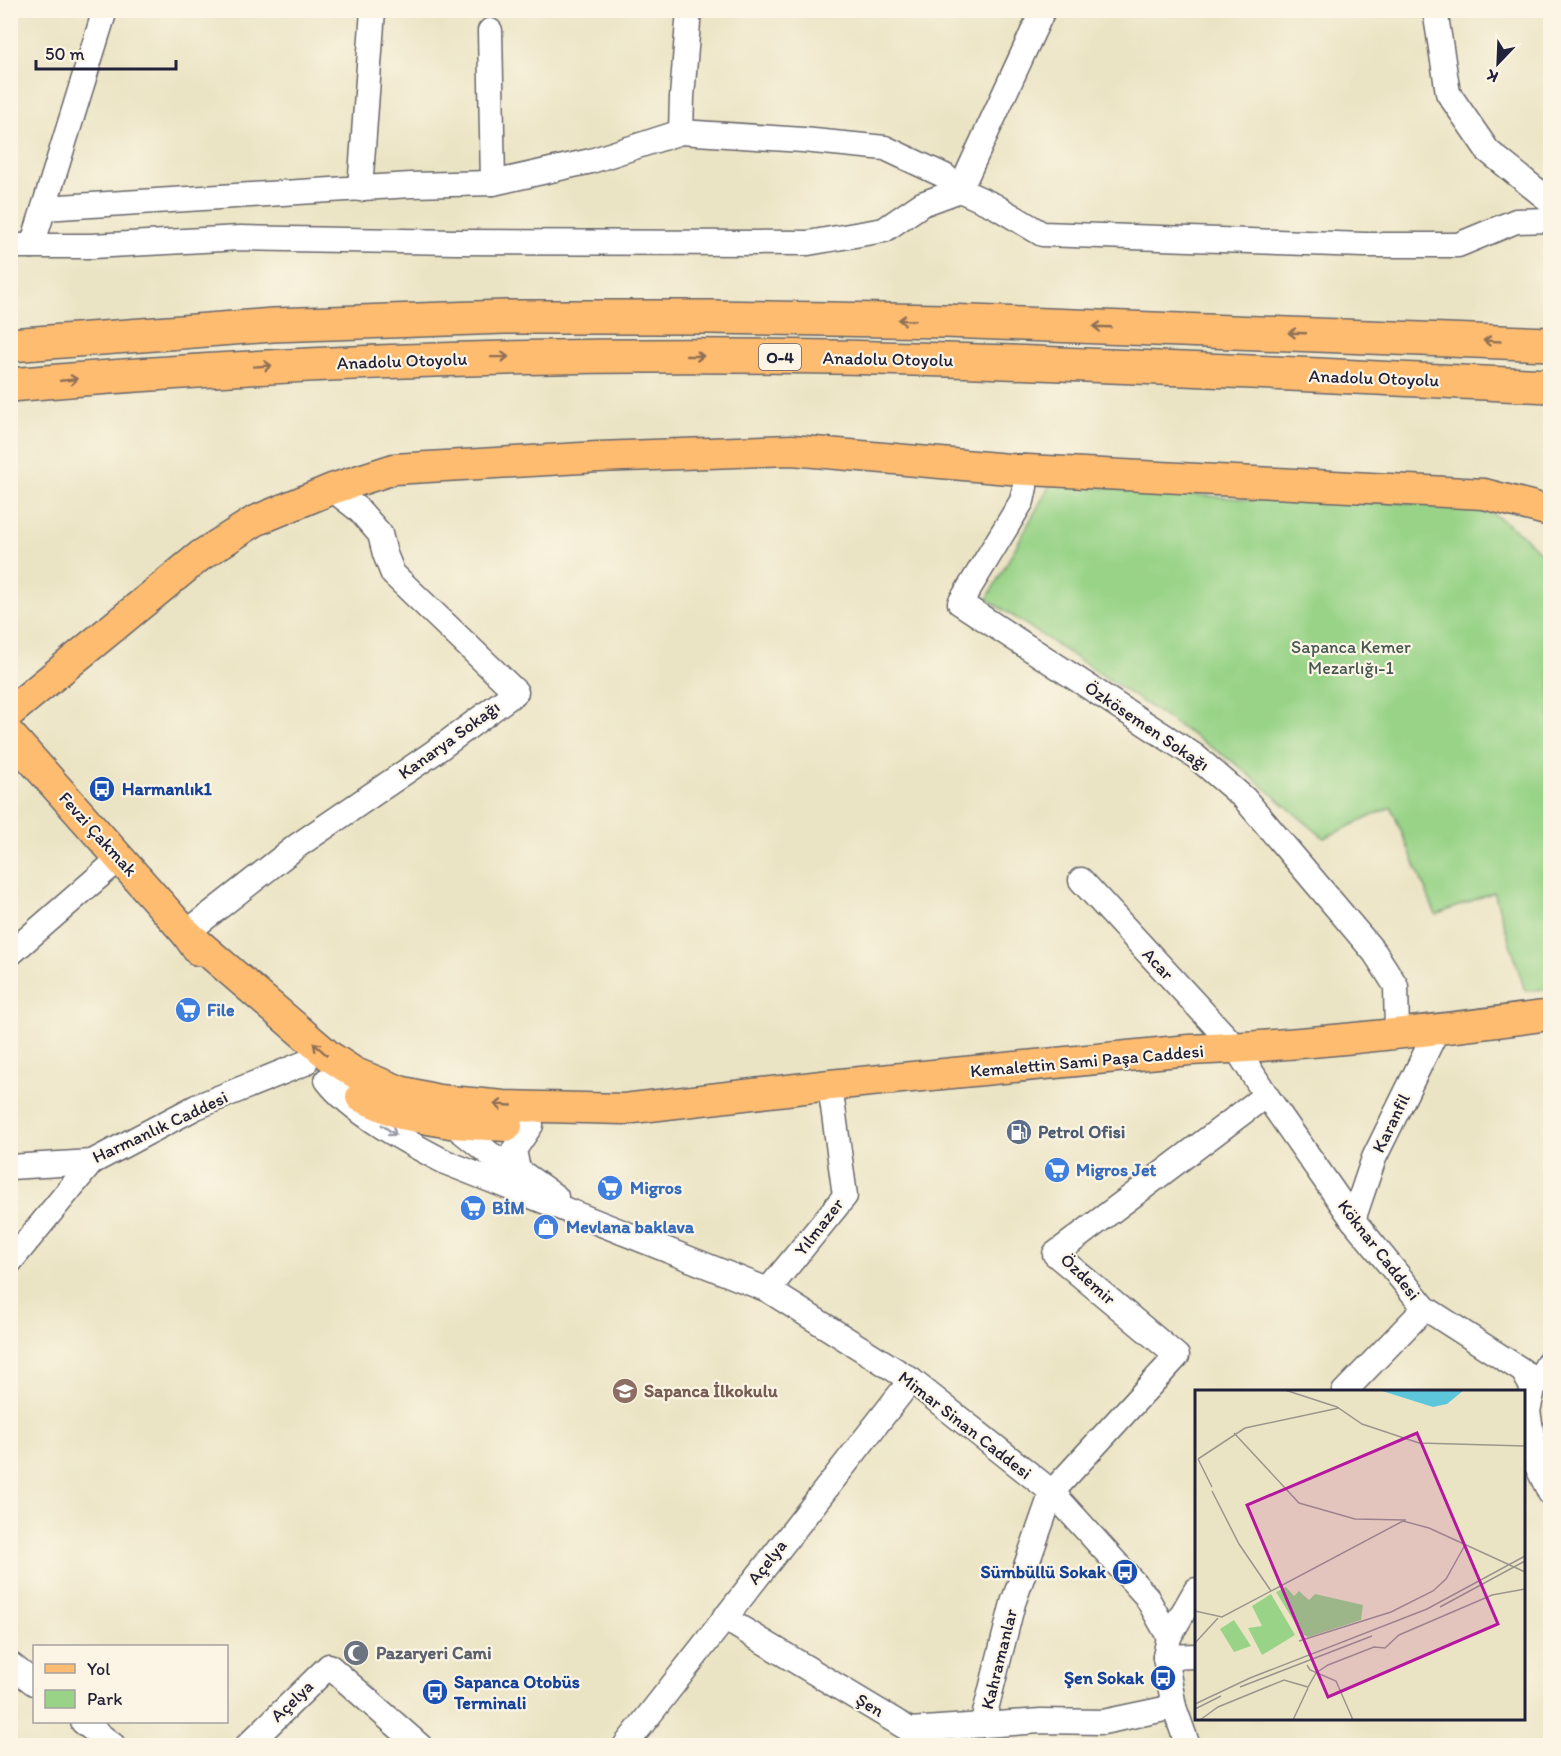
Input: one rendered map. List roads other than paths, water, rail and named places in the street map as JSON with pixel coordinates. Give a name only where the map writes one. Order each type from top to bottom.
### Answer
[{"type":"highway","name":"O-4","points":[[10,345],[273,326],[505,317],[957,321],[1551,344]]},
{"type":"highway","name":"Anadolu Otoyolu","points":[[10,385],[274,365],[504,357],[711,356],[945,360],[1551,386]]},
{"type":"main road","points":[[10,712],[200,556],[255,521],[332,489],[394,469],[598,457],[780,450],[1023,470],[1484,494],[1551,511]]},
{"type":"main road","name":"Fevzi Çakmak","points":[[10,735],[186,933]]},
{"type":"main road","name":"Kemalettin Sami Paşa Caddesi","points":[[186,933],[218,977],[316,1072],[401,1113],[624,1108],[830,1085],[1190,1050],[1437,1030],[1551,1015]]},
{"type":"main road","name":"Kemalettin Sami Paşa Caddesi","points":[[186,933],[329,1056],[355,1073],[399,1091],[439,1100],[461,1113],[514,1126],[586,1119],[624,1108]]},
{"type":"street","points":[[21,246],[44,208],[105,10]]},
{"type":"street","points":[[360,189],[373,10]]},
{"type":"street","points":[[681,132],[689,10]]},
{"type":"street","points":[[21,246],[92,246],[240,238],[456,242],[808,243],[884,230],[922,204],[960,190],[1043,10]]},
{"type":"street","points":[[1435,10],[1448,93],[1488,151],[1551,201]]},
{"type":"street","points":[[490,31],[493,183]]},
{"type":"street","points":[[44,208],[411,185],[493,183],[591,161],[681,132],[885,148],[945,176],[960,190],[1042,234],[1458,246],[1516,221],[1551,220]]},
{"type":"street","name":"Özkösemen Sokağı","points":[[1023,470],[1025,487],[1022,501],[960,603],[1195,756],[1244,798],[1375,953],[1396,986],[1397,1033]]},
{"type":"street","name":"Kanarya Sokağı","points":[[186,933],[297,846],[433,753],[516,692],[393,574],[380,534],[359,510],[332,489]]},
{"type":"street","points":[[10,954],[120,858]]},
{"type":"street","name":"Acar","points":[[1081,880],[1236,1048]]},
{"type":"street","name":"Karanfil","points":[[1353,1220],[1374,1158],[1437,1030]]},
{"type":"street","name":"Köknar Caddesi","points":[[1236,1048],[1353,1220],[1425,1308],[1523,1371],[1533,1389]]},
{"type":"street","points":[[316,1072],[338,1093],[403,1140],[458,1168],[611,1227]]},
{"type":"street","name":"Harmanlık Caddesi","points":[[10,1167],[92,1162],[196,1107],[316,1072]]},
{"type":"street","name":"Yılmazer","points":[[768,1290],[845,1196],[830,1085]]},
{"type":"street","name":"Özdemir","points":[[1052,1492],[1177,1356],[1055,1254],[1266,1095]]},
{"type":"street","points":[[458,1168],[446,1148],[461,1113]]},
{"type":"street","points":[[461,1113],[489,1154],[518,1170],[554,1196],[611,1227]]},
{"type":"street","points":[[518,1170],[514,1150],[531,1125]]},
{"type":"street","points":[[10,1262],[92,1162]]},
{"type":"street","name":"Mimar Sinan Caddesi","points":[[611,1227],[768,1290],[911,1380],[1052,1492],[1146,1596],[1167,1647],[1174,1707],[1188,1746]]},
{"type":"street","points":[[1346,1390],[1425,1308]]},
{"type":"street","points":[[1551,1360],[1533,1389],[1528,1411],[1537,1466],[1551,1493]]},
{"type":"street","name":"Açelya","points":[[625,1746],[911,1380]]},
{"type":"street","name":"Kahramanlar","points":[[982,1725],[1013,1604],[1052,1492]]},
{"type":"street","points":[[1195,1594],[1167,1647],[1195,1655]]},
{"type":"street","name":"Şen","points":[[724,1618],[910,1730],[1041,1722],[1103,1722],[1174,1707]]},
{"type":"street","points":[[10,1664],[33,1682]]},
{"type":"street","name":"Açelya","points":[[247,1746],[329,1666],[420,1746]]},
{"type":"street","points":[[84,1723],[114,1746]]},
{"type":"place","name":"Harmanlık1","points":[[102,789]]},
{"type":"place","name":"File","points":[[188,1010]]},
{"type":"place","name":"Petrol Ofisi","points":[[1019,1132]]},
{"type":"place","name":"Migros Jet","points":[[1057,1170]]},
{"type":"place","name":"Migros","points":[[610,1188]]},
{"type":"place","name":"BİM","points":[[473,1208]]},
{"type":"place","name":"Mevlana baklava","points":[[546,1227]]},
{"type":"place","name":"Sapanca İlkokulu","points":[[625,1391]]},
{"type":"place","name":"Sümbüllü Sokak","points":[[1125,1572]]},
{"type":"place","name":"Pazaryeri Cami","points":[[356,1653]]},
{"type":"place","name":"Şen Sokak","points":[[1163,1678]]},
{"type":"place","name":"Sapanca Otobüs Terminali","points":[[435,1692]]},
{"type":"park label","name":"Sapanca Kemer Mezarlığı-1","points":[[1351,657]]}]
